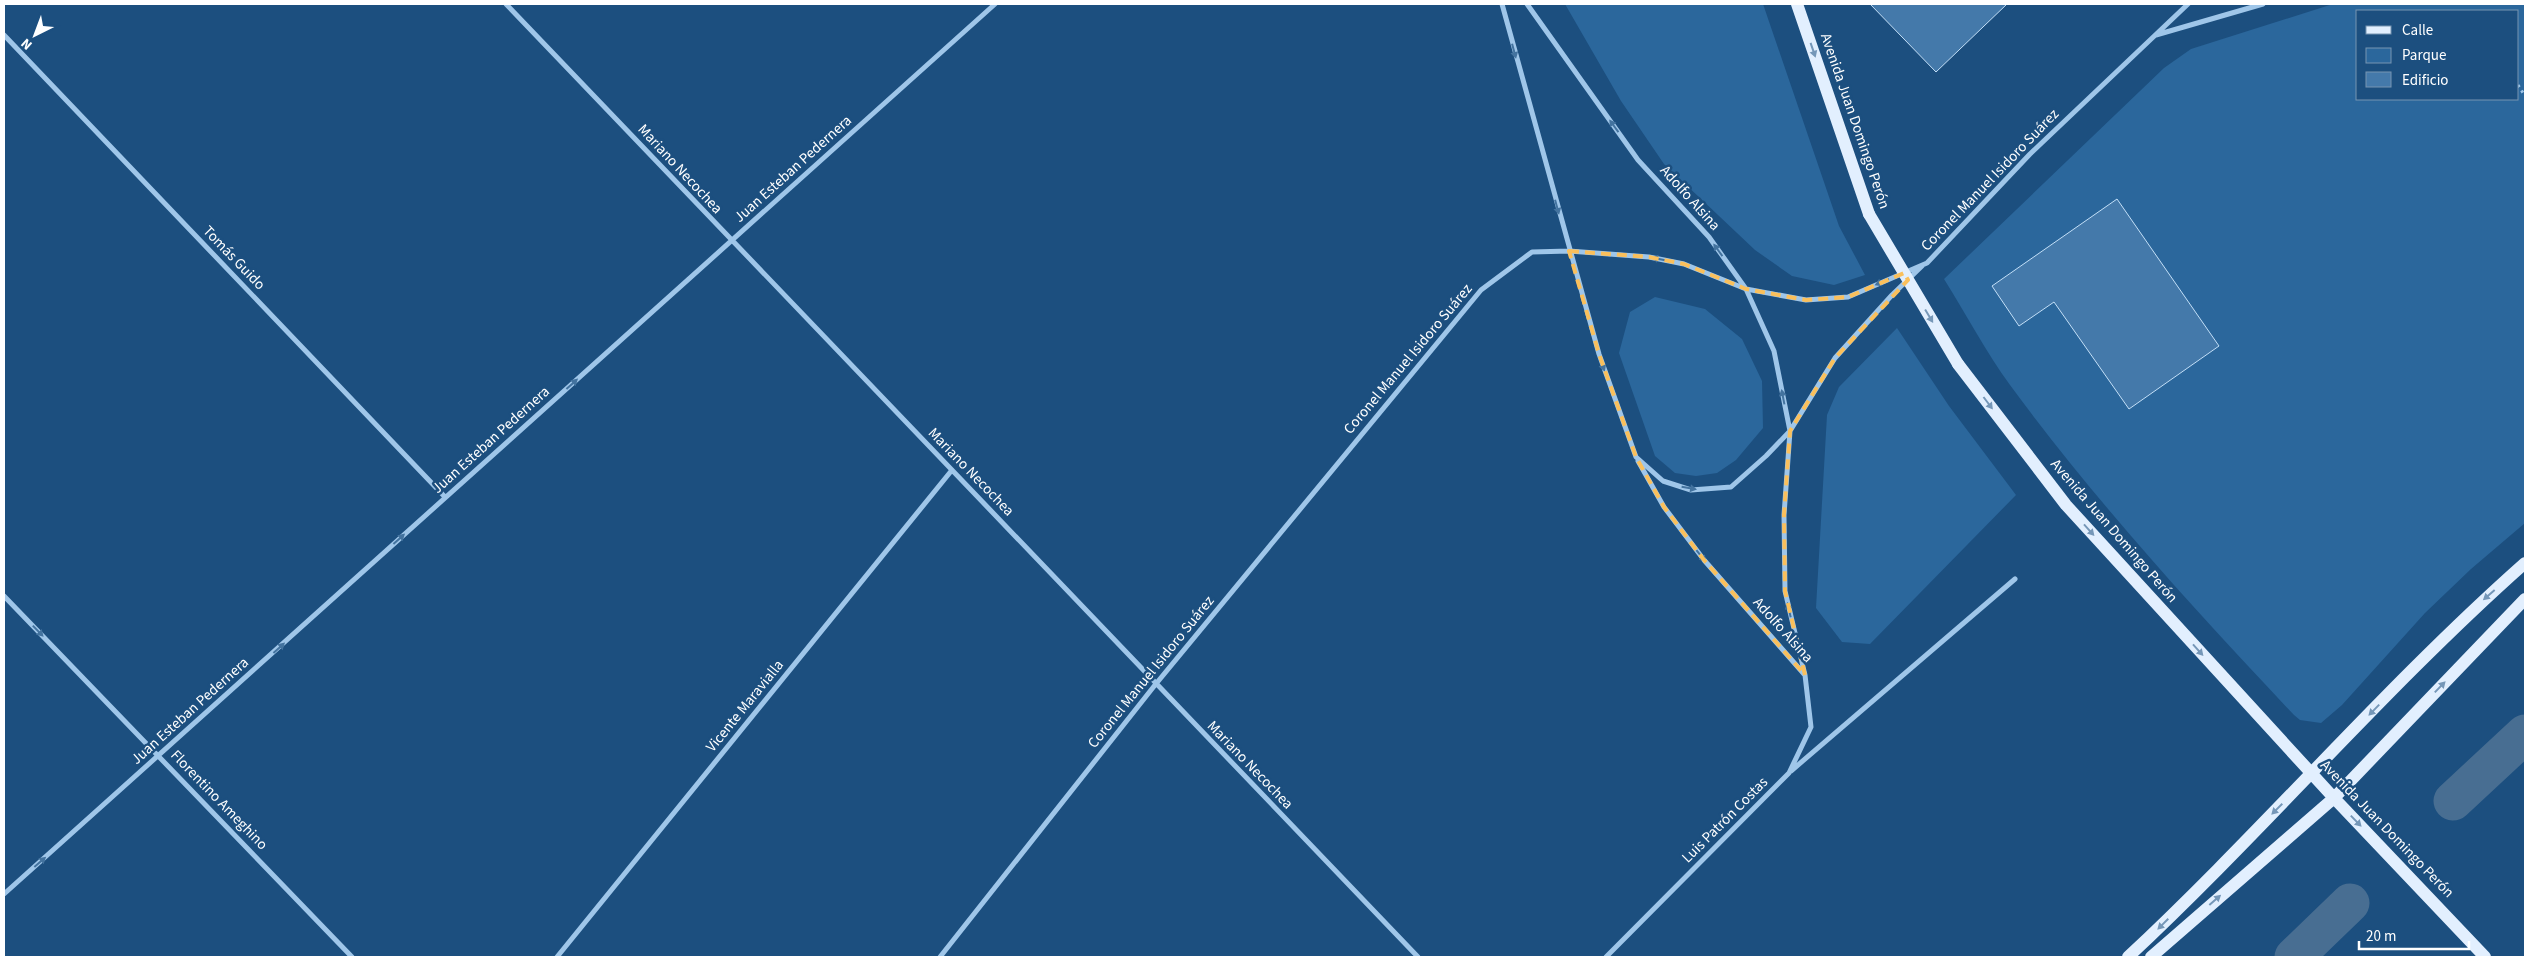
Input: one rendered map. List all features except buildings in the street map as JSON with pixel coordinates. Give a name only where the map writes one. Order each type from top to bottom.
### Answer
[{"type":"main road","name":"Avenida Juan Domingo Perón","points":[[1797,4],[1869,214],[1958,364],[2066,505],[2334,798],[2485,957]]},
{"type":"main road","points":[[2128,957],[2312,774],[2463,619],[2525,563]]},
{"type":"main road","points":[[2151,957],[2334,798],[2525,599]]},
{"type":"street","name":"Mariano Necochea","points":[[506,4],[731,242],[1418,957]]},
{"type":"street","name":"Juan Esteban Pedernera","points":[[4,894],[160,756],[995,4]]},
{"type":"street","name":"Adolfo Alsina","points":[[1502,4],[1599,354],[1636,457],[1664,507],[1704,560],[1805,675]]},
{"type":"street","name":"Adolfo Alsina","points":[[1527,4],[1638,160],[1709,237],[1746,289],[1774,350],[1790,431],[1784,515],[1785,591],[1805,675]]},
{"type":"street","name":"Coronel Manuel Isidoro Suárez","points":[[940,957],[1155,685],[1481,290],[1532,252],[1569,251],[1658,258],[1684,264],[1746,289],[1806,300],[1848,297],[1926,263],[2030,154],[2188,4]]},
{"type":"street","points":[[2153,36],[2263,4]]},
{"type":"street","name":"Tomás Guido","points":[[4,35],[445,498]]},
{"type":"street","name":"Adolfo Alsina","points":[[1636,457],[1663,481],[1691,490],[1731,486],[1766,456],[1790,431],[1835,358],[1892,295],[1926,263]]},
{"type":"street","name":"Vicente Maravialla","points":[[557,957],[952,470]]},
{"type":"street","points":[[1789,773],[2015,579]]},
{"type":"street","name":"Florentino Ameghino","points":[[4,596],[352,957]]},
{"type":"street","name":"Luis Patrón Costas","points":[[1606,957],[1789,773],[1811,727],[1805,675]]},
{"type":"highlighted area","points":[[1569,251],[1649,257],[1684,264],[1746,289],[1806,300],[1848,297],[1904,273],[1908,280],[1835,358],[1790,431],[1784,515],[1785,591],[1805,675],[1704,560],[1664,507],[1636,457],[1599,354]]},
{"type":"green space","points":[[1565,4],[1763,4],[1839,226],[1865,275],[1834,285],[1792,276],[1755,250],[1664,164],[1621,101]]},
{"type":"green space","points":[[2333,4],[2525,4],[2525,523],[2471,569],[2425,613],[2342,705],[2321,723],[2300,720],[2294,715],[2183,595],[2112,513],[2010,385],[1944,279],[2164,68],[2191,49]]},
{"type":"green space","points":[[1655,297],[1705,309],[1742,339],[1762,381],[1763,428],[1736,460],[1717,473],[1696,476],[1675,473],[1655,456],[1619,353],[1630,312]]},
{"type":"green space","points":[[1897,328],[1949,406],[2016,495],[1870,644],[1842,642],[1816,608],[1827,415],[1839,387]]},
{"type":"waterway","points":[[2453,801],[2525,734]]},
{"type":"waterway","points":[[2294,957],[2350,903]]}]
